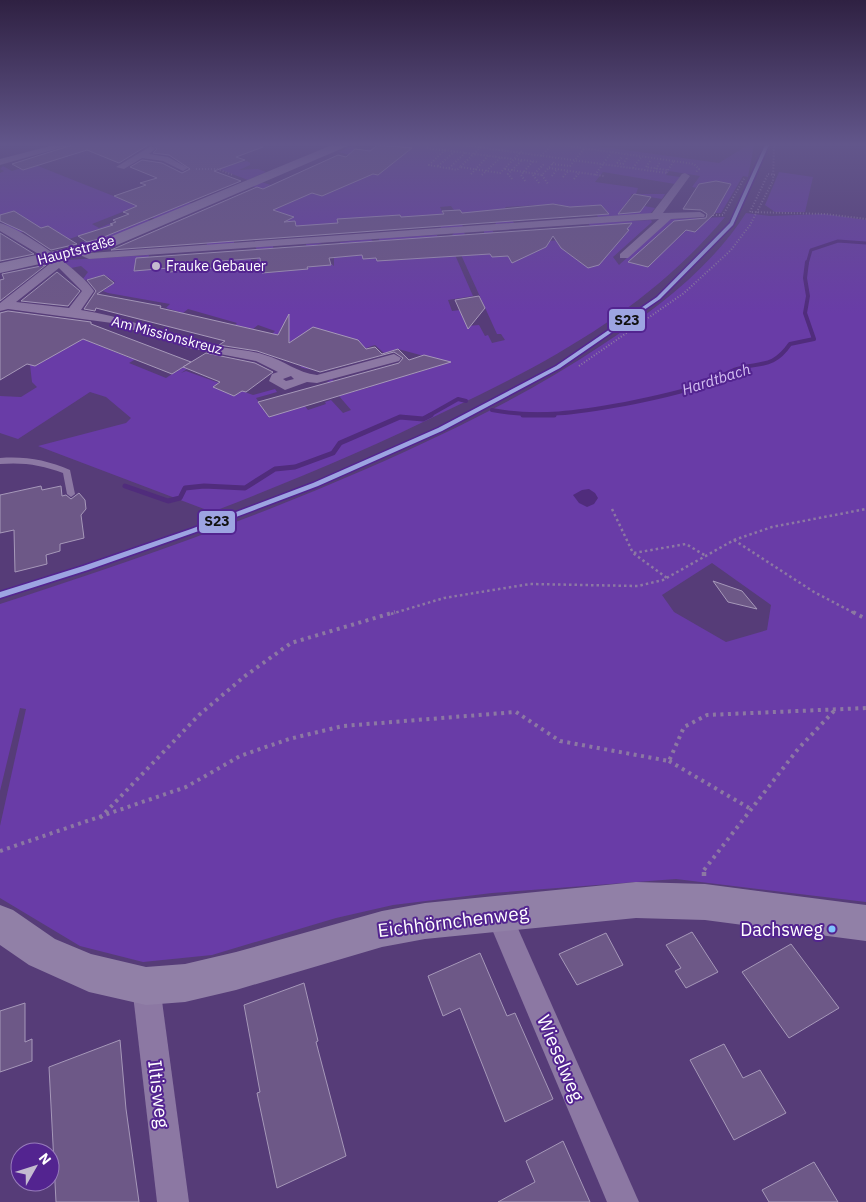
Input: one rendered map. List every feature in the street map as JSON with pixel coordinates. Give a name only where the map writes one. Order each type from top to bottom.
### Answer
[{"type":"main road","name":"Hauptstraße","points":[[0,268],[54,260],[79,252],[125,237],[207,201]]},
{"type":"main road","name":"Eichhörnchenweg","points":[[6,934],[89,973],[146,986],[185,982],[236,971],[382,929],[425,921],[636,900],[705,902],[866,923]]},
{"type":"street","points":[[655,216],[666,201]]},
{"type":"street","points":[[79,252],[89,256],[655,216],[700,215]]},
{"type":"street","points":[[624,256],[668,216]]},
{"type":"street","points":[[0,226],[54,260],[88,291],[72,313]]},
{"type":"street","points":[[3,307],[54,260]]},
{"type":"street","name":"Am Missionskreuz","points":[[3,307],[72,313],[126,322],[201,347],[257,357],[282,366],[286,372],[276,378],[280,385],[297,384],[303,378],[317,379],[394,358]]},
{"type":"street","name":"Wieselweg","points":[[499,915],[623,1202]]},
{"type":"street","name":"Iltisweg","points":[[146,986],[173,1202]]},
{"type":"lane","points":[[0,460],[16,459],[47,463],[67,472],[71,494]]},
{"type":"path","points":[[723,215],[731,201]]},
{"type":"path","points":[[755,201],[750,212],[818,213],[866,219]]},
{"type":"path","points":[[579,366],[637,325],[668,307],[697,282],[745,235],[763,201]]},
{"type":"path","points":[[612,509],[633,553],[667,578]]},
{"type":"path","points":[[100,818],[199,715],[245,676],[291,643],[444,598],[530,584],[638,586],[667,578],[734,540],[772,527],[866,509]]},
{"type":"path","points":[[734,540],[814,592],[866,619]]},
{"type":"path","points":[[633,553],[686,544],[707,556]]},
{"type":"path","points":[[669,761],[684,727],[707,716],[866,708]]},
{"type":"path","points":[[705,902],[704,869],[749,808],[766,790],[812,731],[834,711]]},
{"type":"path","points":[[0,851],[186,787],[240,756],[318,731],[371,723],[516,712],[560,741],[669,761],[749,808]]},
{"type":"shaded area","points":[[0,201],[185,201],[193,204],[155,219],[143,214],[138,206],[135,207],[92,224],[99,228],[109,224],[116,228],[140,216],[153,222],[85,246],[79,243],[89,240],[81,235],[66,240],[36,228],[19,233],[0,221]]},
{"type":"shaded area","points":[[257,201],[635,201],[627,202],[622,209],[639,212],[644,206],[655,208],[650,214],[598,217],[597,215],[609,214],[601,205],[586,206],[573,211],[569,206],[561,207],[559,204],[505,207],[514,223],[496,224],[489,212],[463,216],[460,210],[454,210],[451,206],[440,207],[445,218],[462,224],[463,227],[441,228],[438,221],[403,221],[400,215],[337,220],[338,225],[297,228],[296,224],[234,233],[234,244],[207,246],[206,235]]},
{"type":"shaded area","points":[[716,201],[728,201],[721,213],[715,213],[719,205]]},
{"type":"shaded area","points":[[767,201],[807,201],[805,212],[775,212],[765,205]]},
{"type":"shaded area","points":[[746,213],[770,216],[824,214],[866,220],[866,902],[676,879],[492,893],[393,905],[336,918],[212,955],[143,962],[80,946],[0,898],[0,826],[26,709],[20,708],[0,791],[0,604],[231,524],[397,455],[487,412],[574,363],[642,317],[699,270],[732,233]],"holes":[[[712,563],[771,605],[767,630],[726,642],[674,612],[662,595]]]},
{"type":"shaded area","points":[[725,217],[696,249],[665,278],[632,305],[562,351],[525,372],[390,438],[212,512],[38,446],[126,423],[131,418],[106,397],[90,392],[18,439],[0,433],[0,396],[21,397],[37,387],[32,382],[30,365],[21,361],[0,358],[50,332],[78,342],[91,335],[88,341],[130,358],[142,352],[146,353],[129,363],[166,378],[183,367],[187,369],[181,373],[186,371],[219,383],[214,387],[234,396],[242,391],[253,395],[275,389],[277,392],[256,398],[269,417],[304,405],[308,410],[326,404],[325,402],[331,400],[343,413],[351,410],[327,382],[332,379],[345,394],[371,387],[364,378],[404,376],[400,367],[409,375],[428,369],[439,360],[398,349],[384,353],[375,345],[330,367],[311,370],[300,367],[318,354],[296,343],[269,337],[275,331],[258,325],[253,329],[235,325],[237,323],[188,309],[183,313],[166,308],[170,304],[108,293],[103,291],[115,282],[105,275],[85,280],[83,279],[88,272],[81,266],[71,268],[65,262],[67,260],[149,255],[145,270],[169,268],[169,272],[213,268],[222,265],[222,261],[251,259],[251,265],[258,265],[256,247],[273,246],[274,253],[260,256],[262,273],[309,268],[306,244],[322,243],[310,247],[334,266],[334,257],[345,256],[340,242],[371,239],[376,245],[380,245],[379,238],[437,235],[440,243],[452,248],[473,296],[448,300],[452,311],[460,310],[467,326],[479,325],[485,336],[488,335],[492,343],[505,340],[501,334],[497,334],[452,235],[454,233],[464,232],[467,241],[484,235],[484,231],[492,230],[501,245],[489,252],[492,257],[515,256],[549,241],[559,240],[606,248],[588,223],[651,220],[652,222],[613,257],[619,265],[670,219]]},
{"type":"shaded area","points":[[589,489],[598,498],[594,504],[587,507],[579,503],[573,495],[582,490]]},
{"type":"building","points":[[126,201],[192,201],[99,239],[87,242],[78,236],[113,225],[110,224],[116,222],[113,220],[129,214],[123,212],[137,206]]},
{"type":"building","points":[[224,201],[293,201],[273,210],[294,217],[284,222],[295,221],[296,226],[338,223],[337,219],[444,214],[442,211],[460,210],[462,213],[553,204],[570,207],[601,205],[609,214],[111,250]]},
{"type":"building","points":[[628,201],[648,201],[640,212],[618,214]]},
{"type":"building","points":[[688,201],[721,201],[714,214],[695,232],[686,230],[648,267],[628,262],[674,221],[706,218],[707,214],[701,210],[683,209]]},
{"type":"building","points":[[14,211],[41,228],[48,226],[77,244],[51,250],[24,232],[0,221],[0,215]]},
{"type":"building","points":[[632,223],[627,229],[629,230],[599,265],[588,268],[561,248],[553,236],[546,247],[512,263],[508,256],[492,257],[490,254],[377,261],[376,258],[363,259],[362,255],[329,258],[331,265],[262,273],[260,258],[222,261],[220,267],[213,268],[169,272],[169,268],[134,271],[136,258]]},
{"type":"building","points":[[0,233],[34,254],[0,261]]},
{"type":"building","points":[[46,265],[0,301],[0,280],[4,279],[2,274]]},
{"type":"building","points":[[57,272],[80,291],[68,306],[21,301]]},
{"type":"building","points":[[104,275],[114,283],[97,294],[161,306],[160,308],[278,335],[289,314],[289,343],[313,327],[358,340],[366,349],[375,347],[382,354],[398,349],[409,360],[424,355],[451,362],[269,417],[258,402],[399,363],[403,358],[394,352],[320,372],[257,351],[219,345],[225,341],[96,308],[95,311],[84,309],[96,291],[87,280]]},
{"type":"building","points":[[479,296],[485,308],[468,329],[455,300]]},
{"type":"building","points":[[8,311],[91,322],[91,324],[191,362],[172,374],[83,339],[35,366],[27,364],[0,380],[0,313]]},
{"type":"building","points":[[206,353],[255,363],[273,372],[246,392],[242,391],[234,396],[213,387],[220,382],[183,367]]},
{"type":"building","points":[[41,486],[42,490],[61,486],[62,496],[66,495],[71,499],[79,493],[85,500],[86,509],[81,515],[84,538],[60,544],[60,551],[46,555],[47,564],[15,572],[14,530],[0,533],[0,495]]},
{"type":"building","points":[[713,581],[742,591],[757,609],[728,602]]},
{"type":"building","points":[[692,932],[718,972],[686,988],[675,971],[681,968],[666,945]]},
{"type":"building","points":[[606,933],[623,965],[577,985],[559,954]]},
{"type":"building","points":[[791,944],[839,1008],[789,1038],[742,972]]},
{"type":"building","points":[[480,953],[507,1016],[515,1013],[553,1099],[505,1122],[460,1008],[443,1016],[428,976]]},
{"type":"building","points":[[304,983],[318,1041],[316,1042],[346,1156],[277,1188],[257,1093],[260,1092],[244,1005]]},
{"type":"building","points":[[25,1003],[25,1042],[32,1039],[32,1061],[0,1072],[0,1011]]},
{"type":"building","points":[[120,1040],[126,1109],[139,1202],[56,1202],[55,1192],[60,1192],[60,1142],[53,1142],[49,1067]]},
{"type":"building","points":[[724,1044],[743,1078],[760,1070],[786,1113],[734,1140],[690,1060]]},
{"type":"building","points":[[563,1141],[590,1202],[498,1202],[535,1182],[526,1161]]},
{"type":"building","points":[[814,1162],[838,1202],[769,1202],[762,1190]]},
{"type":"waterway","name":"Hardtbach","points":[[807,264],[811,250],[838,241],[866,243]]},
{"type":"waterway","name":"Hardtbach","points":[[492,410],[509,413],[542,414],[575,412],[625,404],[690,389],[708,383],[734,370],[771,361],[777,358],[790,344],[814,339],[805,313],[808,296],[805,278],[807,262]]},
{"type":"waterway","name":"Hardtbach","points":[[428,416],[458,399],[466,401]]},
{"type":"waterway","name":"Hardtbach","points":[[125,486],[168,501],[180,498],[185,488],[204,486],[245,488],[275,469],[295,467],[333,453],[340,443],[400,417],[423,419],[431,415]]},
{"type":"waterway","name":"Hardtbach","points":[[523,415],[554,415]]},
{"type":"transit line","name":"S23","points":[[0,595],[194,531],[315,484],[440,429],[558,367],[658,298],[731,224],[741,201]]},
{"type":"place","name":"Frauke Gebauer","points":[[156,266]]},
{"type":"place","name":"Dachsweg","points":[[832,929]]}]
